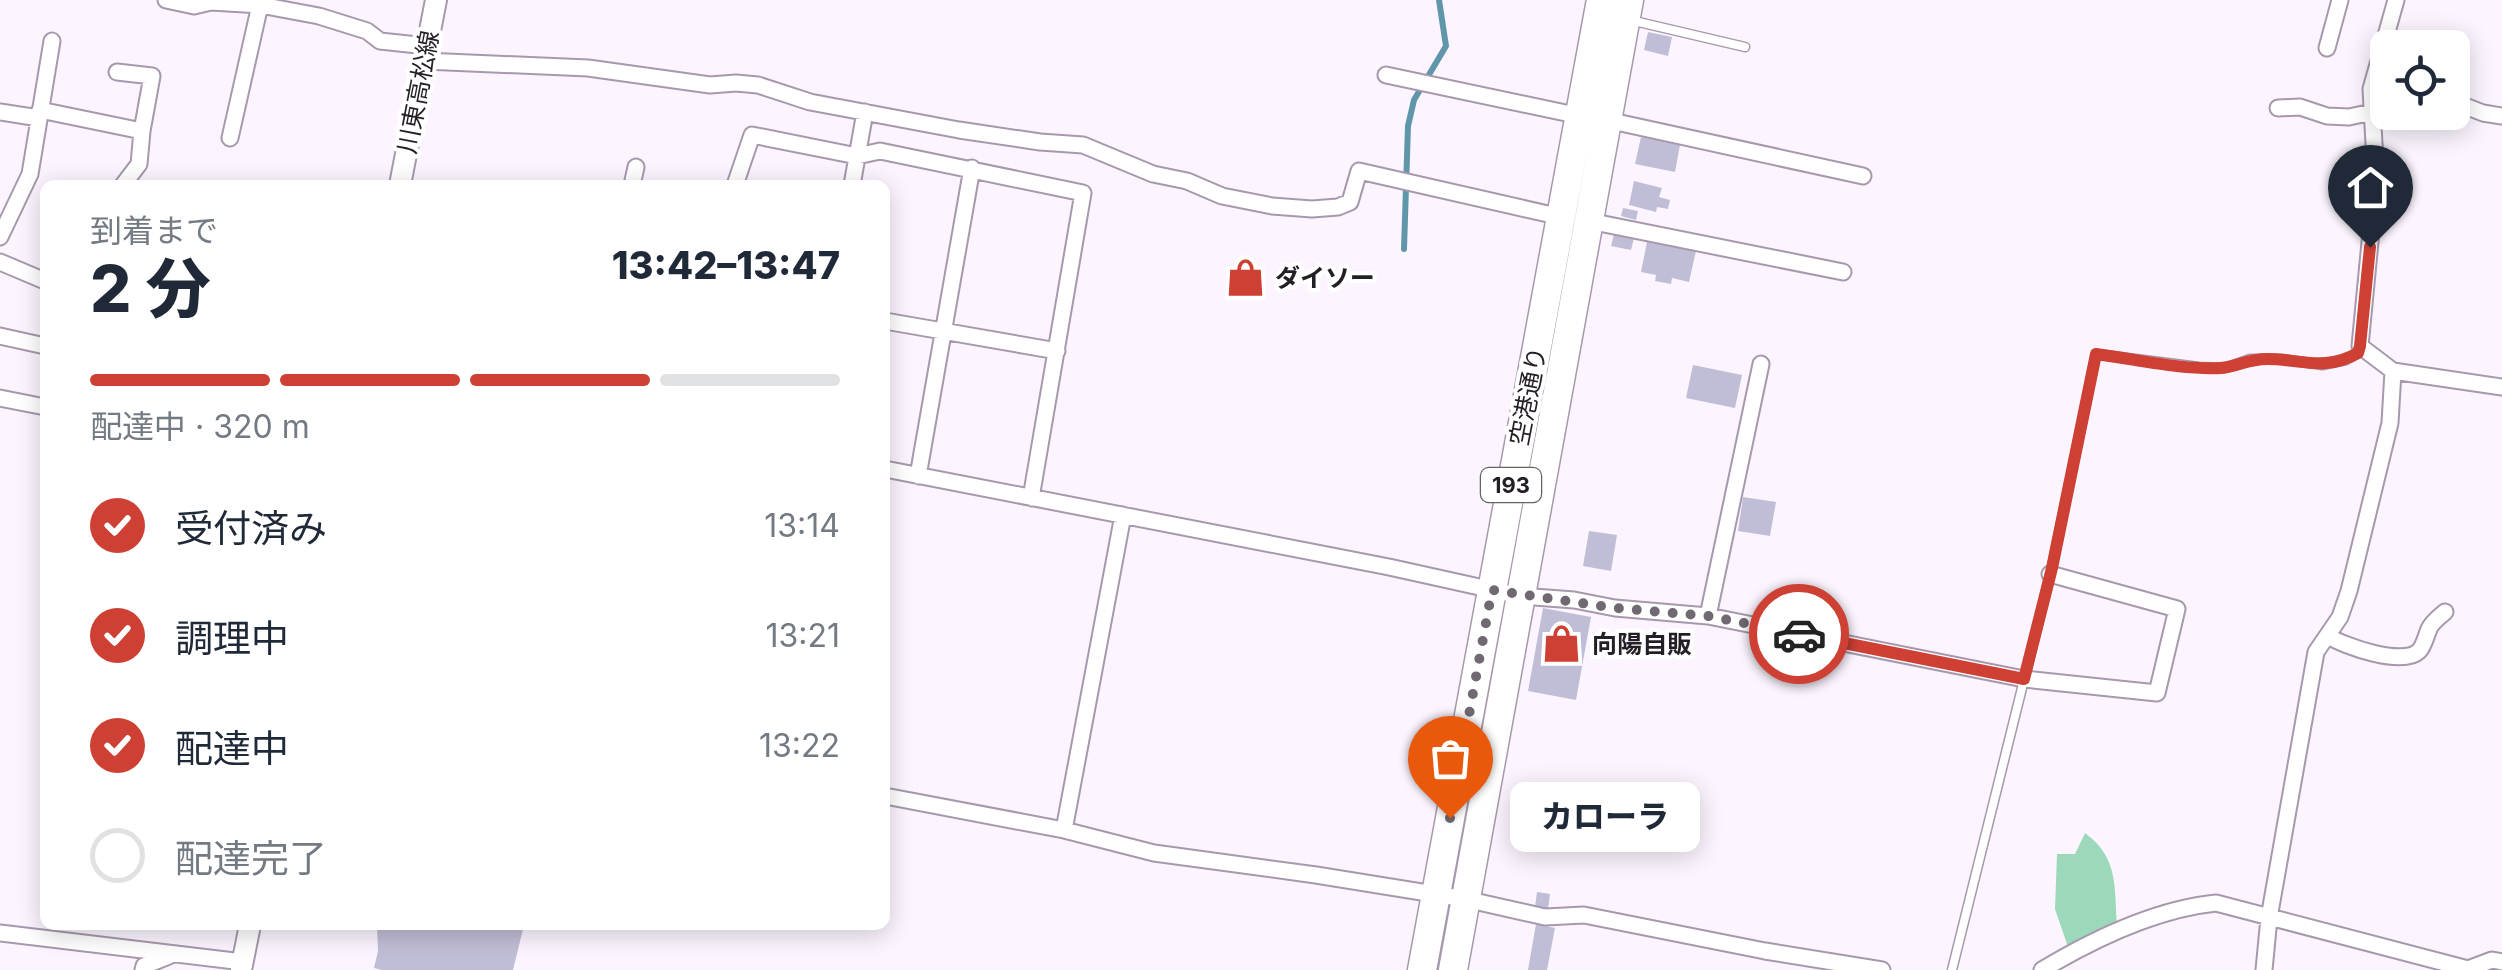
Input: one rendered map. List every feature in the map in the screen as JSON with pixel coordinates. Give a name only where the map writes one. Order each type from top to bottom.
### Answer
[{"type":"highway","name":"空港通り","points":[[1453,970],[1520,596],[1593,118],[1601,0]]},
{"type":"highway","name":"空港通り","points":[[1593,118],[1627,10]]},
{"type":"highway","name":"空港通り","points":[[1422,970],[1492,590],[1575,219]]},
{"type":"main road","name":"川東高松線","points":[[401,180],[436,0]]},
{"type":"main road","points":[[242,966],[249,930]]},
{"type":"street","points":[[166,0],[194,6],[211,2],[260,5],[319,16],[426,54],[588,68],[710,86],[758,85],[810,102],[959,130],[1084,145],[1153,174],[1187,181],[1222,196],[1272,206],[1312,210],[1338,207],[1350,202],[1358,171],[1843,272]]},
{"type":"street","points":[[2327,48],[2340,0]]},
{"type":"street","points":[[2390,30],[2396,0]]},
{"type":"street","points":[[230,138],[260,5]]},
{"type":"street","points":[[0,237],[30,174],[52,40]]},
{"type":"street","points":[[117,72],[152,76],[139,164],[126,180]]},
{"type":"street","points":[[1386,74],[1864,176]]},
{"type":"street","points":[[2278,108],[2300,107],[2349,118],[2370,113]]},
{"type":"street","points":[[2470,108],[2502,116]]},
{"type":"street","points":[[0,112],[39,114],[142,131]]},
{"type":"street","points":[[853,180],[864,112]]},
{"type":"street","points":[[2373,130],[2376,180],[2360,346],[2393,371],[2502,387]]},
{"type":"street","points":[[737,180],[752,135],[857,156],[880,152],[972,168],[1084,193],[1031,498]]},
{"type":"street","points":[[633,180],[636,167]]},
{"type":"street","points":[[918,476],[972,168]]},
{"type":"street","points":[[1,261],[40,278]]},
{"type":"street","points":[[890,323],[1056,351]]},
{"type":"street","points":[[0,336],[40,345]]},
{"type":"street","points":[[1708,616],[1761,364]]},
{"type":"street","points":[[2264,970],[2269,918],[2316,652],[2340,617],[2349,591],[2390,423],[2393,371]]},
{"type":"street","points":[[0,398],[40,406]]},
{"type":"street","points":[[890,470],[1520,596],[1708,616],[2024,679],[2157,694],[2177,609],[2050,574]]},
{"type":"street","points":[[1064,830],[1123,515]]},
{"type":"street","points":[[2328,636],[2342,645],[2380,655],[2412,656],[2421,650],[2430,624],[2445,612]]},
{"type":"street","points":[[890,797],[1064,830],[1154,853],[1300,872],[1545,916],[1584,914],[1765,952],[1882,970]]},
{"type":"street","points":[[2042,970],[2117,932],[2191,906],[2216,903],[2468,970],[2492,960],[2502,962]]},
{"type":"street","points":[[0,933],[242,966]]},
{"type":"street","points":[[143,970],[144,966],[174,954]]},
{"type":"lane","points":[[1627,10],[1744,47]]},
{"type":"lane","points":[[1952,970],[2050,574],[2096,354],[2225,368],[2250,359],[2322,365],[2346,360],[2358,353],[2360,346]]},
{"type":"green space","points":[[2085,833],[2104,853],[2113,874],[2117,925],[2068,947],[2055,909],[2057,854],[2075,854]]},
{"type":"building","points":[[1648,32],[1672,37],[1668,56],[1644,50]]},
{"type":"building","points":[[1641,137],[1680,145],[1675,172],[1635,164]]},
{"type":"building","points":[[1634,181],[1662,188],[1659,197],[1670,200],[1668,209],[1657,207],[1656,212],[1629,205]]},
{"type":"building","points":[[1623,208],[1638,211],[1636,220],[1621,216]]},
{"type":"building","points":[[1614,234],[1634,238],[1631,250],[1611,246]]},
{"type":"building","points":[[1647,242],[1696,251],[1689,282],[1672,278],[1671,284],[1655,281],[1656,275],[1641,272]]},
{"type":"building","points":[[1693,365],[1742,375],[1735,408],[1686,398]]},
{"type":"building","points":[[1743,497],[1776,502],[1770,536],[1738,531]]},
{"type":"building","points":[[1589,531],[1617,535],[1611,571],[1583,566]]},
{"type":"building","points":[[1543,608],[1591,617],[1576,700],[1528,691]]},
{"type":"building","points":[[1537,892],[1550,894],[1548,909],[1535,907]]},
{"type":"building","points":[[1536,924],[1555,928],[1547,970],[1528,970]]},
{"type":"building","points":[[377,930],[523,930],[513,970],[382,970],[374,968]]},
{"type":"waterway","points":[[1404,249],[1408,126],[1414,100],[1446,46],[1439,0]]},
{"type":"way so far","points":[[1450,818],[1492,590],[1615,608],[1708,616],[1799,634]]},
{"type":"place","name":"ダイソー","points":[[1245,278]]},
{"type":"place","name":"向陽自販","points":[[1562,644]]},
{"type":"place","name":"カローラ","points":[[1450,818]]},
{"type":"route","points":[[1799,634],[2024,679],[2052,568],[2096,354],[2225,368],[2250,359],[2322,365],[2346,360],[2358,353],[2360,346],[2370,247]]}]
